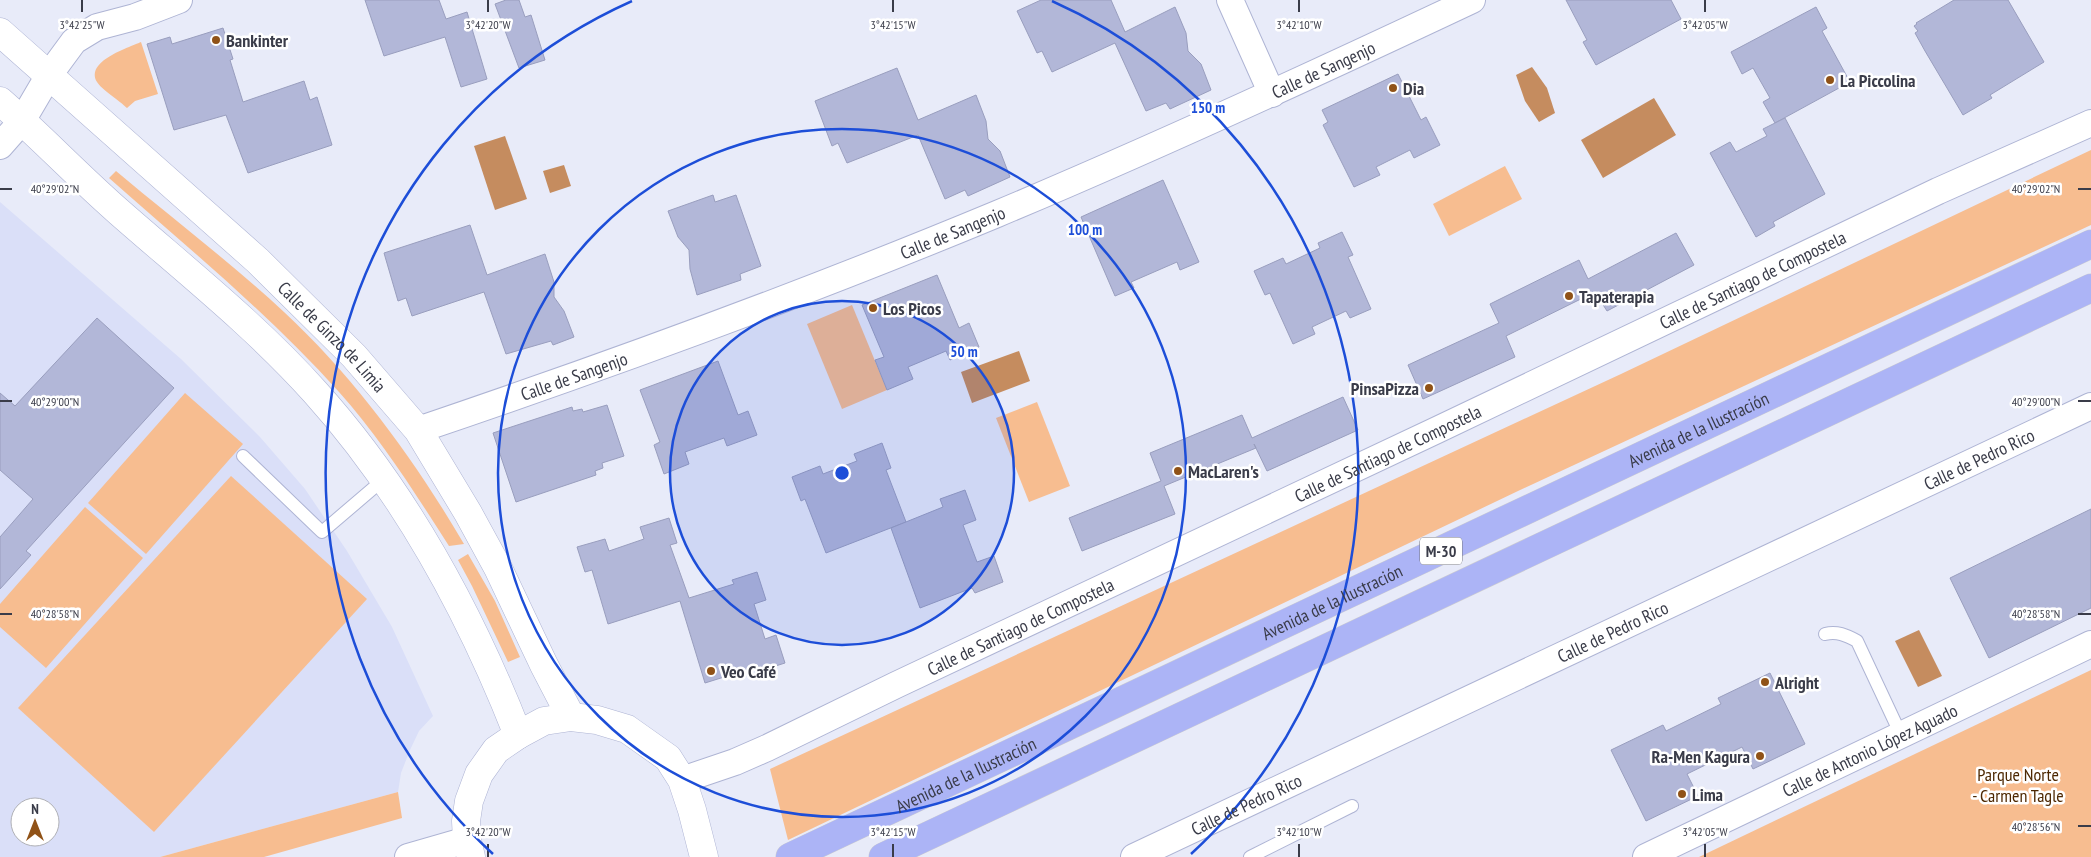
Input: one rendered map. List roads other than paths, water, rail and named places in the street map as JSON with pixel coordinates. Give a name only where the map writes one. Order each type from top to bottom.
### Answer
[{"type":"highway","name":"Avenida de la Ilustración","points":[[790,857],[2091,244]]},
{"type":"highway","name":"M-30","points":[[883,857],[2091,288]]},
{"type":"main road","name":"Calle de Ginzo de Limia","points":[[0,32],[290,291],[354,356],[418,430],[468,513],[498,568],[544,665],[572,717]]},
{"type":"main road","points":[[0,101],[88,184],[232,311],[315,392],[384,479],[418,530],[456,594],[491,666],[518,734]]},
{"type":"main road","points":[[469,849],[466,821],[469,801],[480,774],[496,750],[518,734],[544,721],[572,717],[597,720],[627,729],[668,758],[682,780],[704,857]]},
{"type":"street","points":[[0,146],[22,121],[49,76],[74,41],[97,27],[135,17],[178,0]]},
{"type":"street","points":[[1230,0],[1272,94]]},
{"type":"street","name":"Calle de Sangenjo","points":[[418,430],[534,391],[742,314],[969,225],[1272,94],[1472,0]]},
{"type":"street","name":"Calle de Santiago de Compostela","points":[[682,780],[735,762],[767,748],[1938,191],[2091,123]]},
{"type":"street","name":"Calle de Pedro Rico","points":[[1134,857],[2091,406]]},
{"type":"street","name":"Calle de Antonio López Aguado","points":[[1646,857],[2091,644]]},
{"type":"street","points":[[408,857],[469,849]]},
{"type":"lane","points":[[244,456],[322,532],[384,479]]},
{"type":"lane","points":[[1825,634],[1831,632],[1845,634],[1857,641],[1901,734]]},
{"type":"lane","points":[[1250,857],[1352,806]]},
{"type":"place","name":"Bankinter","points":[[216,40]]},
{"type":"place","name":"La Piccolina","points":[[1830,80]]},
{"type":"place","name":"Dia","points":[[1393,88]]},
{"type":"place","name":"Tapaterapia","points":[[1569,296]]},
{"type":"place","name":"Los Picos","points":[[873,308]]},
{"type":"place","name":"PinsaPizza","points":[[1429,388]]},
{"type":"place","name":"MacLaren's","points":[[1178,471]]},
{"type":"place","name":"Veo Café","points":[[711,671]]},
{"type":"place","name":"Alright","points":[[1765,682]]},
{"type":"place","name":"Ra-Men Kagura","points":[[1760,756]]},
{"type":"place","name":"Lima","points":[[1682,794]]},
{"type":"park label","name":"Parque Norte - Carmen Tagle","points":[[2018,784]]}]
